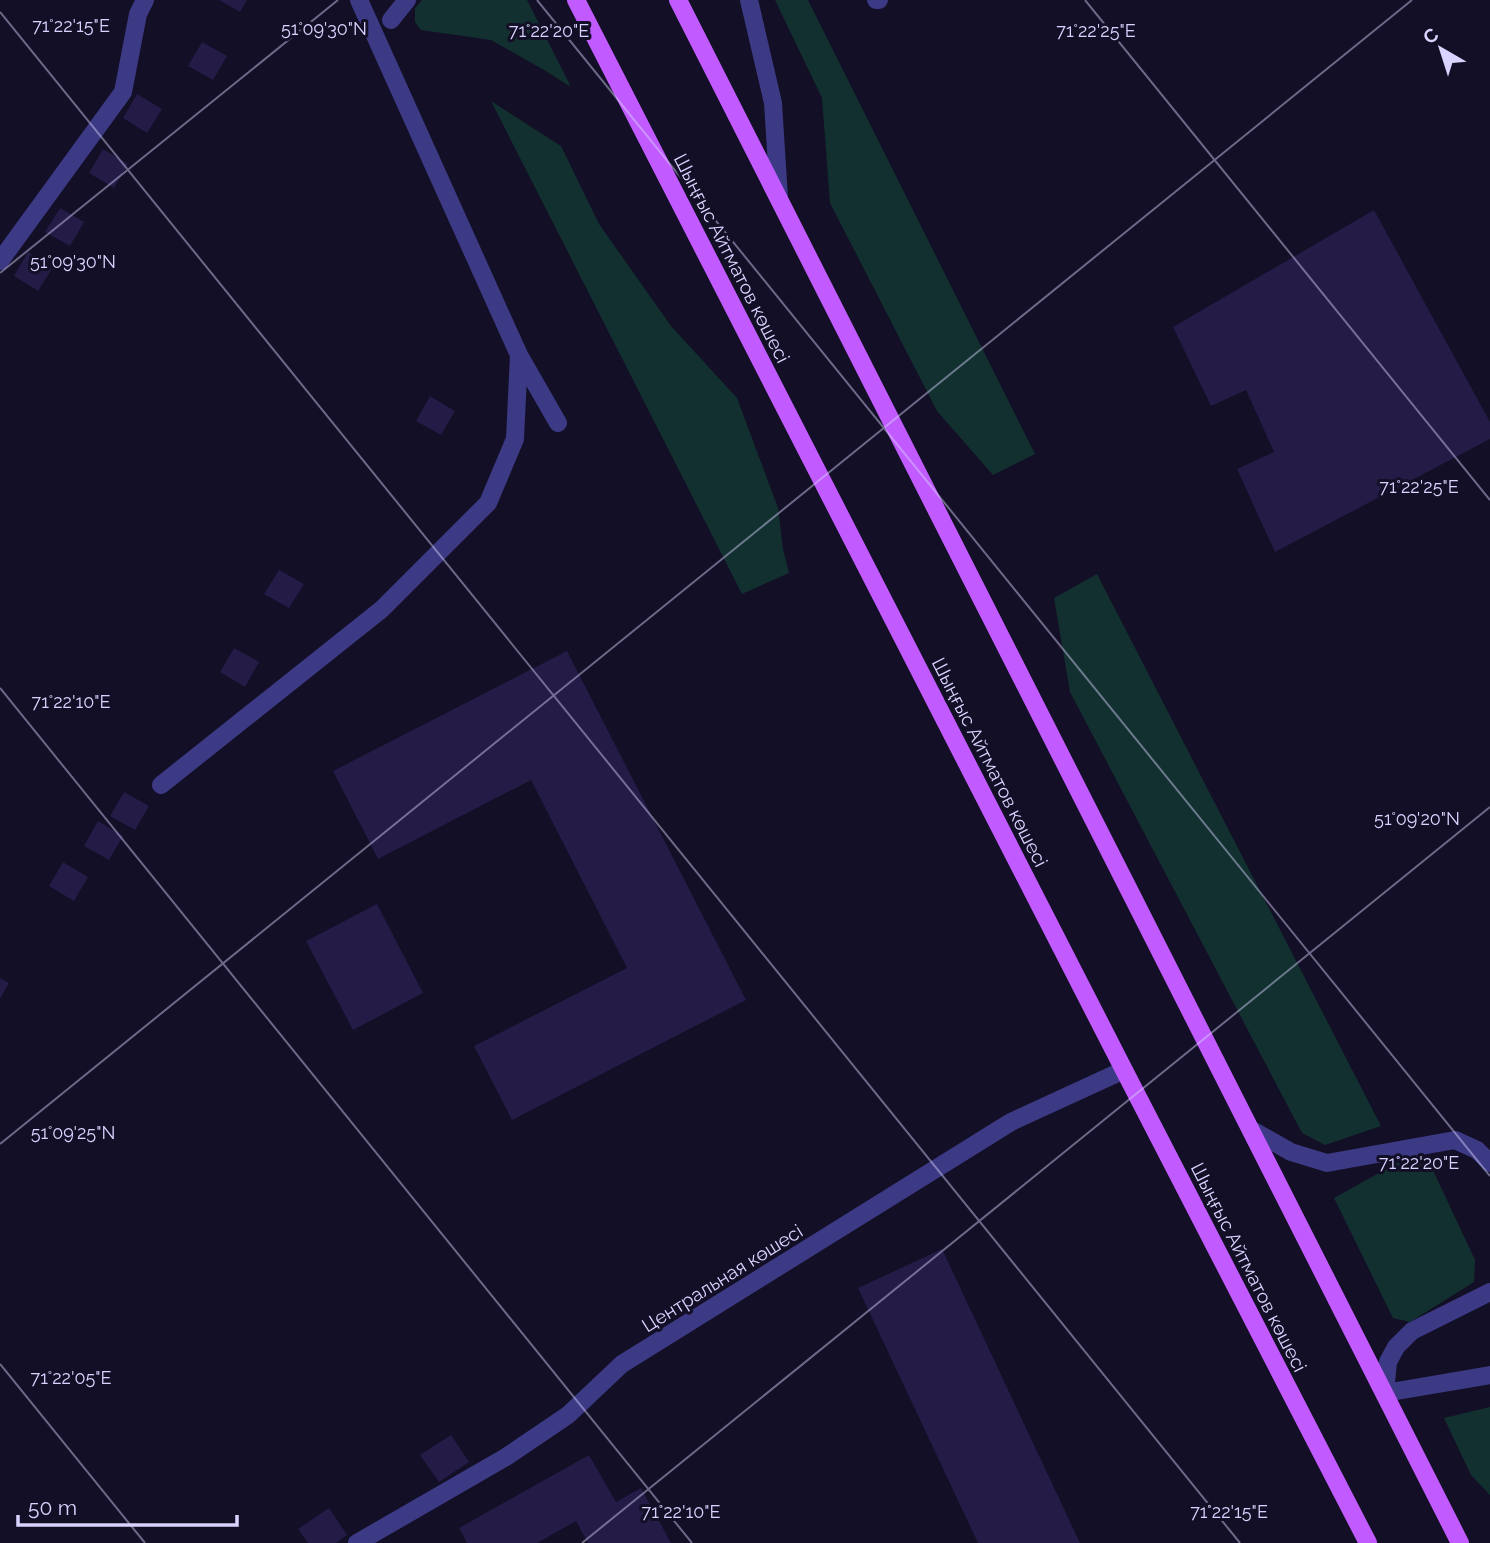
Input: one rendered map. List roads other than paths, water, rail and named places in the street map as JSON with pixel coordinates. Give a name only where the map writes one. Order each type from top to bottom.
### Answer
[{"type":"main road","name":"Шыңғыс Айтматов көшесі","points":[[576,0],[1368,1543]]},
{"type":"main road","points":[[678,0],[1460,1543]]},
{"type":"street","points":[[0,261],[123,92],[138,14],[145,0]]},
{"type":"street","points":[[359,0],[519,355],[558,423]]},
{"type":"street","points":[[391,20],[407,0]]},
{"type":"street","points":[[749,0],[773,103],[779,198]]},
{"type":"street","points":[[161,785],[382,609],[488,503],[515,439],[519,355]]},
{"type":"street","name":"Центральная көшесі","points":[[357,1543],[506,1457],[568,1415],[622,1364],[1011,1122],[1124,1070]]},
{"type":"street","points":[[1252,1130],[1291,1152],[1327,1163],[1455,1140],[1477,1150],[1490,1163]]},
{"type":"street","points":[[1490,1292],[1412,1331],[1396,1347],[1388,1363],[1385,1393],[1490,1376]]}]
